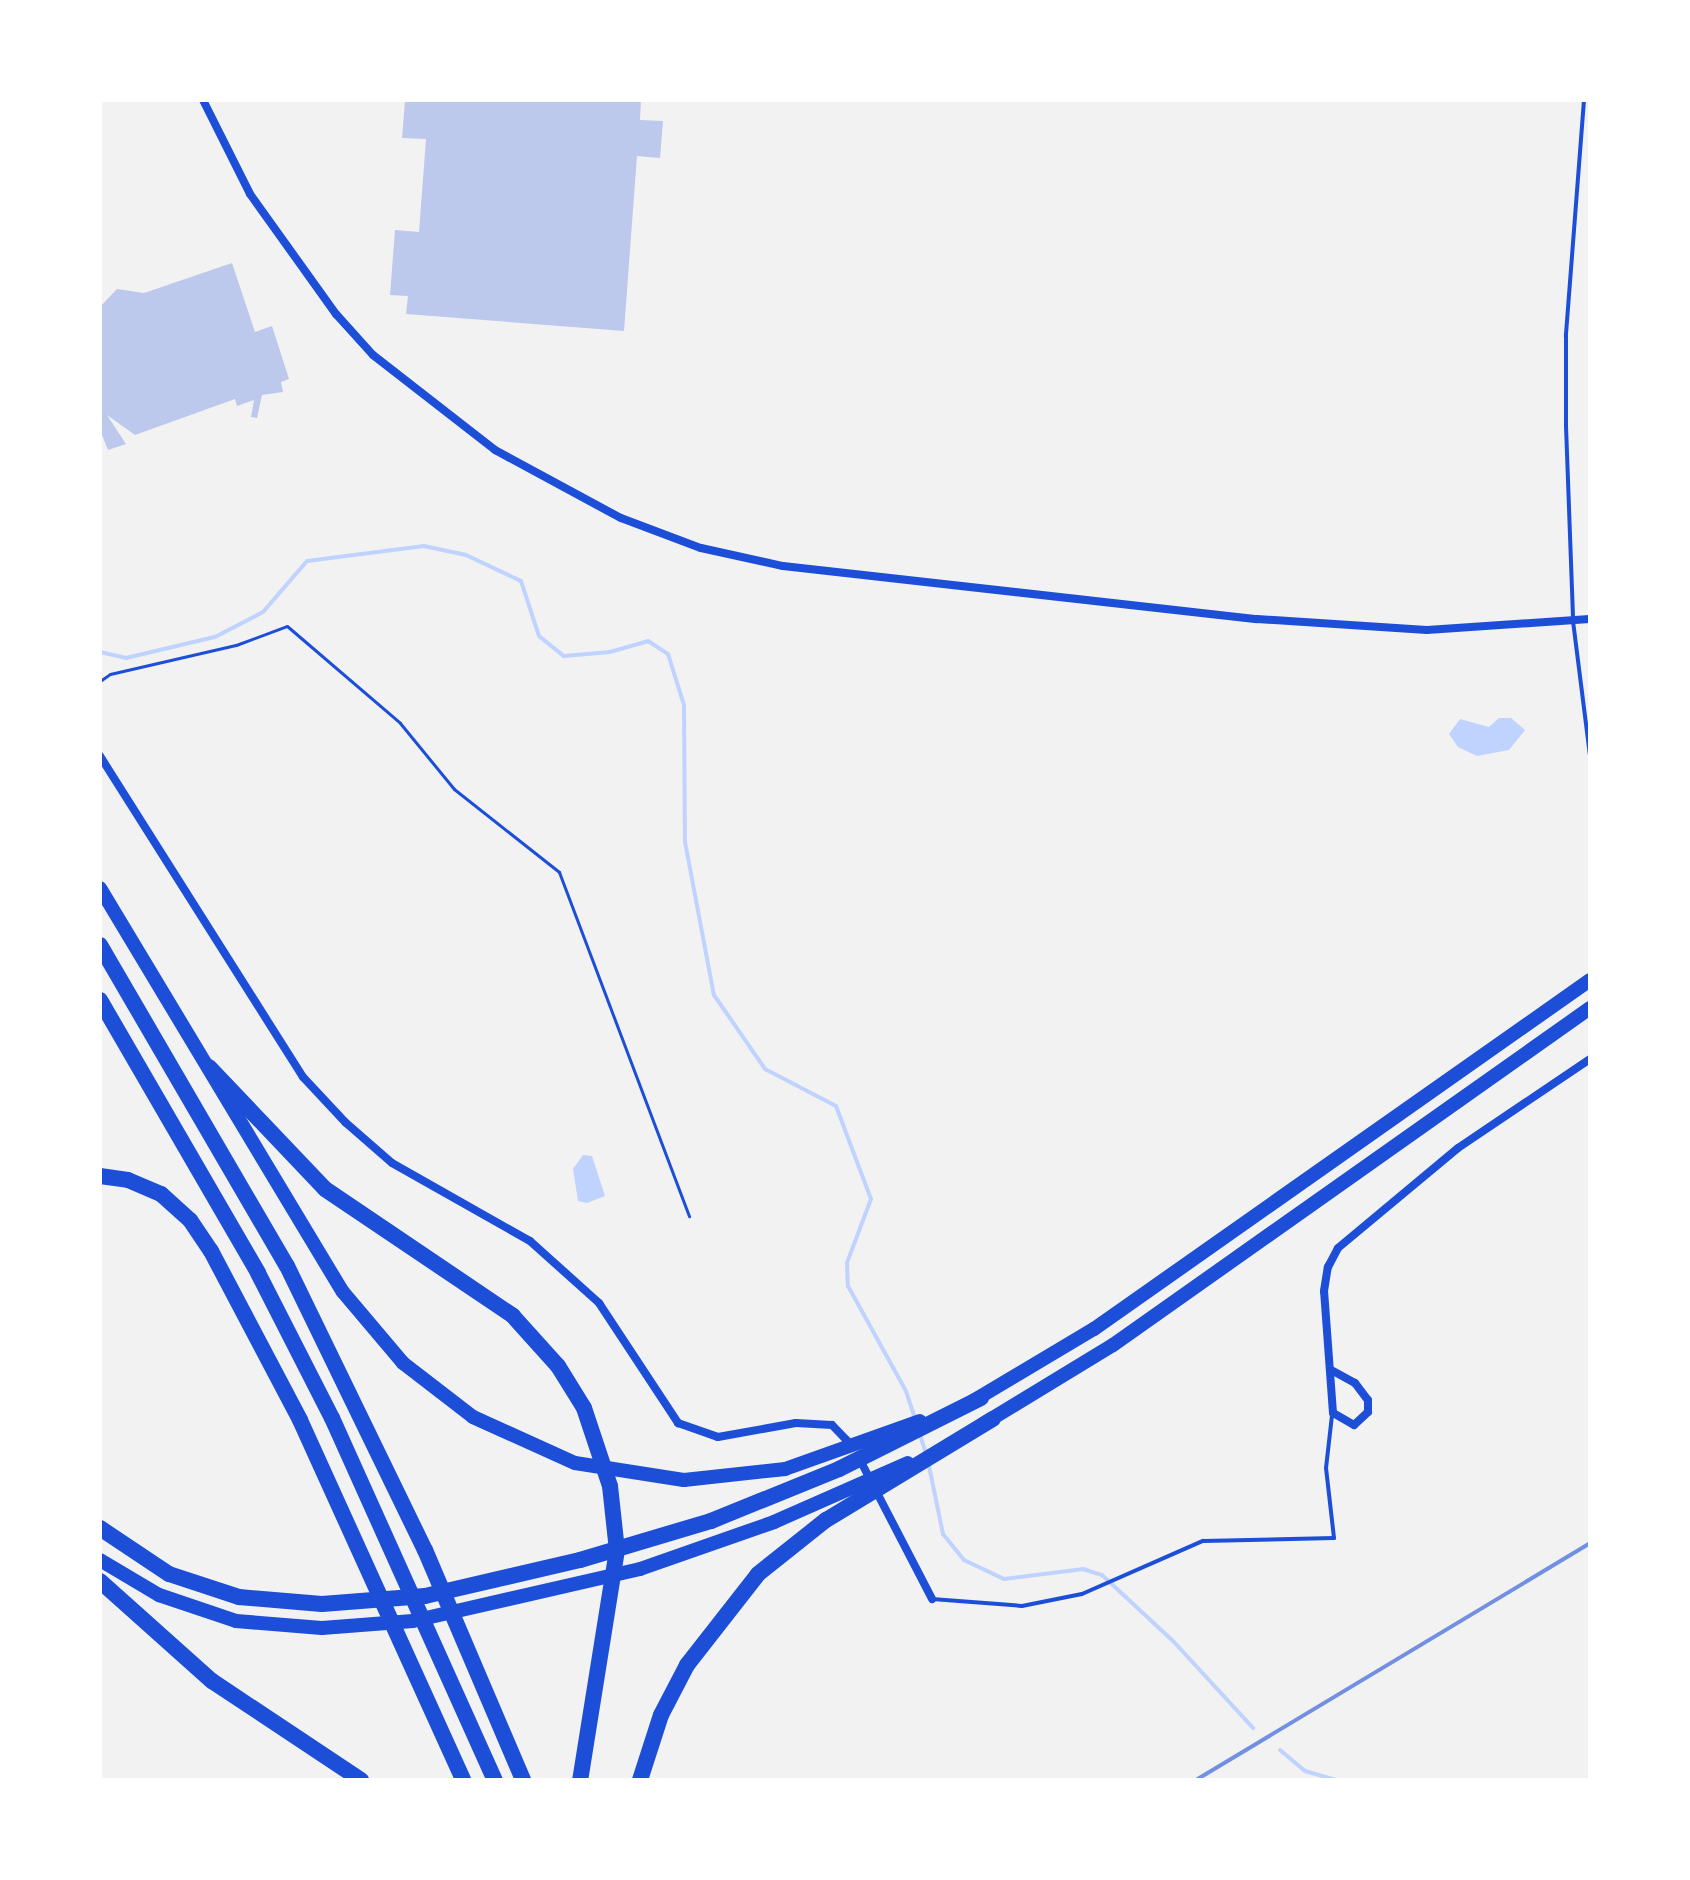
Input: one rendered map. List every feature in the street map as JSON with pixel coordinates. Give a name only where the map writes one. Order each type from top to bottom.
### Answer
[{"type":"highway","points":[[100,888],[354,1308],[403,1363],[473,1417],[549,1454],[656,1479],[737,1478],[836,1462]]},
{"type":"highway","points":[[100,945],[287,1266],[425,1550],[523,1780]]},
{"type":"highway","points":[[100,1528],[169,1574],[239,1597],[291,1604],[389,1601],[620,1550],[711,1521],[981,1398],[1094,1329],[1590,980]]},
{"type":"highway","points":[[100,1000],[258,1273],[396,1553],[495,1780]]},
{"type":"highway","points":[[100,1560],[159,1595],[236,1621],[293,1627],[371,1626],[489,1607],[640,1569],[850,1498],[993,1419],[1140,1327],[1590,1008]]},
{"type":"highway","points":[[209,1067],[325,1189],[513,1316],[558,1366],[584,1408],[605,1463],[614,1508],[616,1569],[585,1724],[580,1780]]},
{"type":"highway","points":[[100,1176],[151,1188],[172,1202],[198,1230],[256,1335],[364,1557],[463,1780]]},
{"type":"highway","points":[[640,1780],[673,1690],[720,1617],[777,1558],[850,1498]]},
{"type":"highway","points":[[100,1581],[212,1681],[361,1780]]},
{"type":"street","points":[[203,100],[250,194],[336,314],[373,355],[495,450],[621,518],[701,548],[783,566],[923,584],[1339,627],[1498,629],[1590,619]]},
{"type":"street","points":[[100,756],[303,1077],[345,1122],[392,1163],[530,1241],[599,1303],[678,1423],[718,1437],[796,1423],[832,1425],[845,1433],[932,1599]]},
{"type":"street","points":[[1333,1371],[1355,1383],[1368,1400],[1368,1412],[1354,1425],[1333,1413],[1333,1371],[1324,1291],[1338,1248],[1458,1148],[1590,1059]]},
{"type":"lane","points":[[1584,100],[1566,336],[1573,621],[1590,755]]},
{"type":"lane","points":[[932,1599],[1022,1606],[1100,1586],[1203,1541],[1334,1538],[1326,1468],[1333,1413]]},
{"type":"path","points":[[100,681],[110,674],[236,645],[287,626],[400,723],[454,789],[559,872],[689,1216]]},
{"type":"water","points":[[1499,718],[1511,718],[1525,730],[1509,750],[1477,756],[1458,747],[1449,734],[1460,719],[1489,727]]},
{"type":"water","points":[[583,1155],[592,1156],[605,1196],[587,1203],[578,1201],[573,1169]]},
{"type":"building","points":[[641,100],[640,120],[663,121],[660,158],[637,156],[624,331],[406,314],[408,296],[390,295],[395,230],[419,232],[426,139],[402,138],[405,101]]},
{"type":"building","points":[[232,263],[255,332],[272,326],[289,379],[281,382],[283,392],[262,395],[257,418],[251,417],[254,400],[237,406],[235,399],[135,435],[107,415],[126,444],[108,450],[100,430],[100,307],[117,289],[144,293]]},
{"type":"waterway","points":[[100,652],[126,658],[215,637],[263,612],[307,561],[424,546],[466,555],[521,581],[539,636],[564,656],[610,652],[648,641],[668,654],[684,705],[685,842],[714,995],[765,1069],[836,1106],[871,1199],[847,1263],[848,1286],[906,1391],[915,1419]]},
{"type":"waterway","points":[[920,1435],[926,1453]]},
{"type":"waterway","points":[[928,1461],[943,1534],[964,1560],[1004,1579],[1083,1569],[1102,1575],[1174,1642],[1253,1728]]},
{"type":"waterway","points":[[1280,1750],[1305,1771],[1336,1780]]},
{"type":"railway","points":[[1196,1780],[1590,1543]]}]
